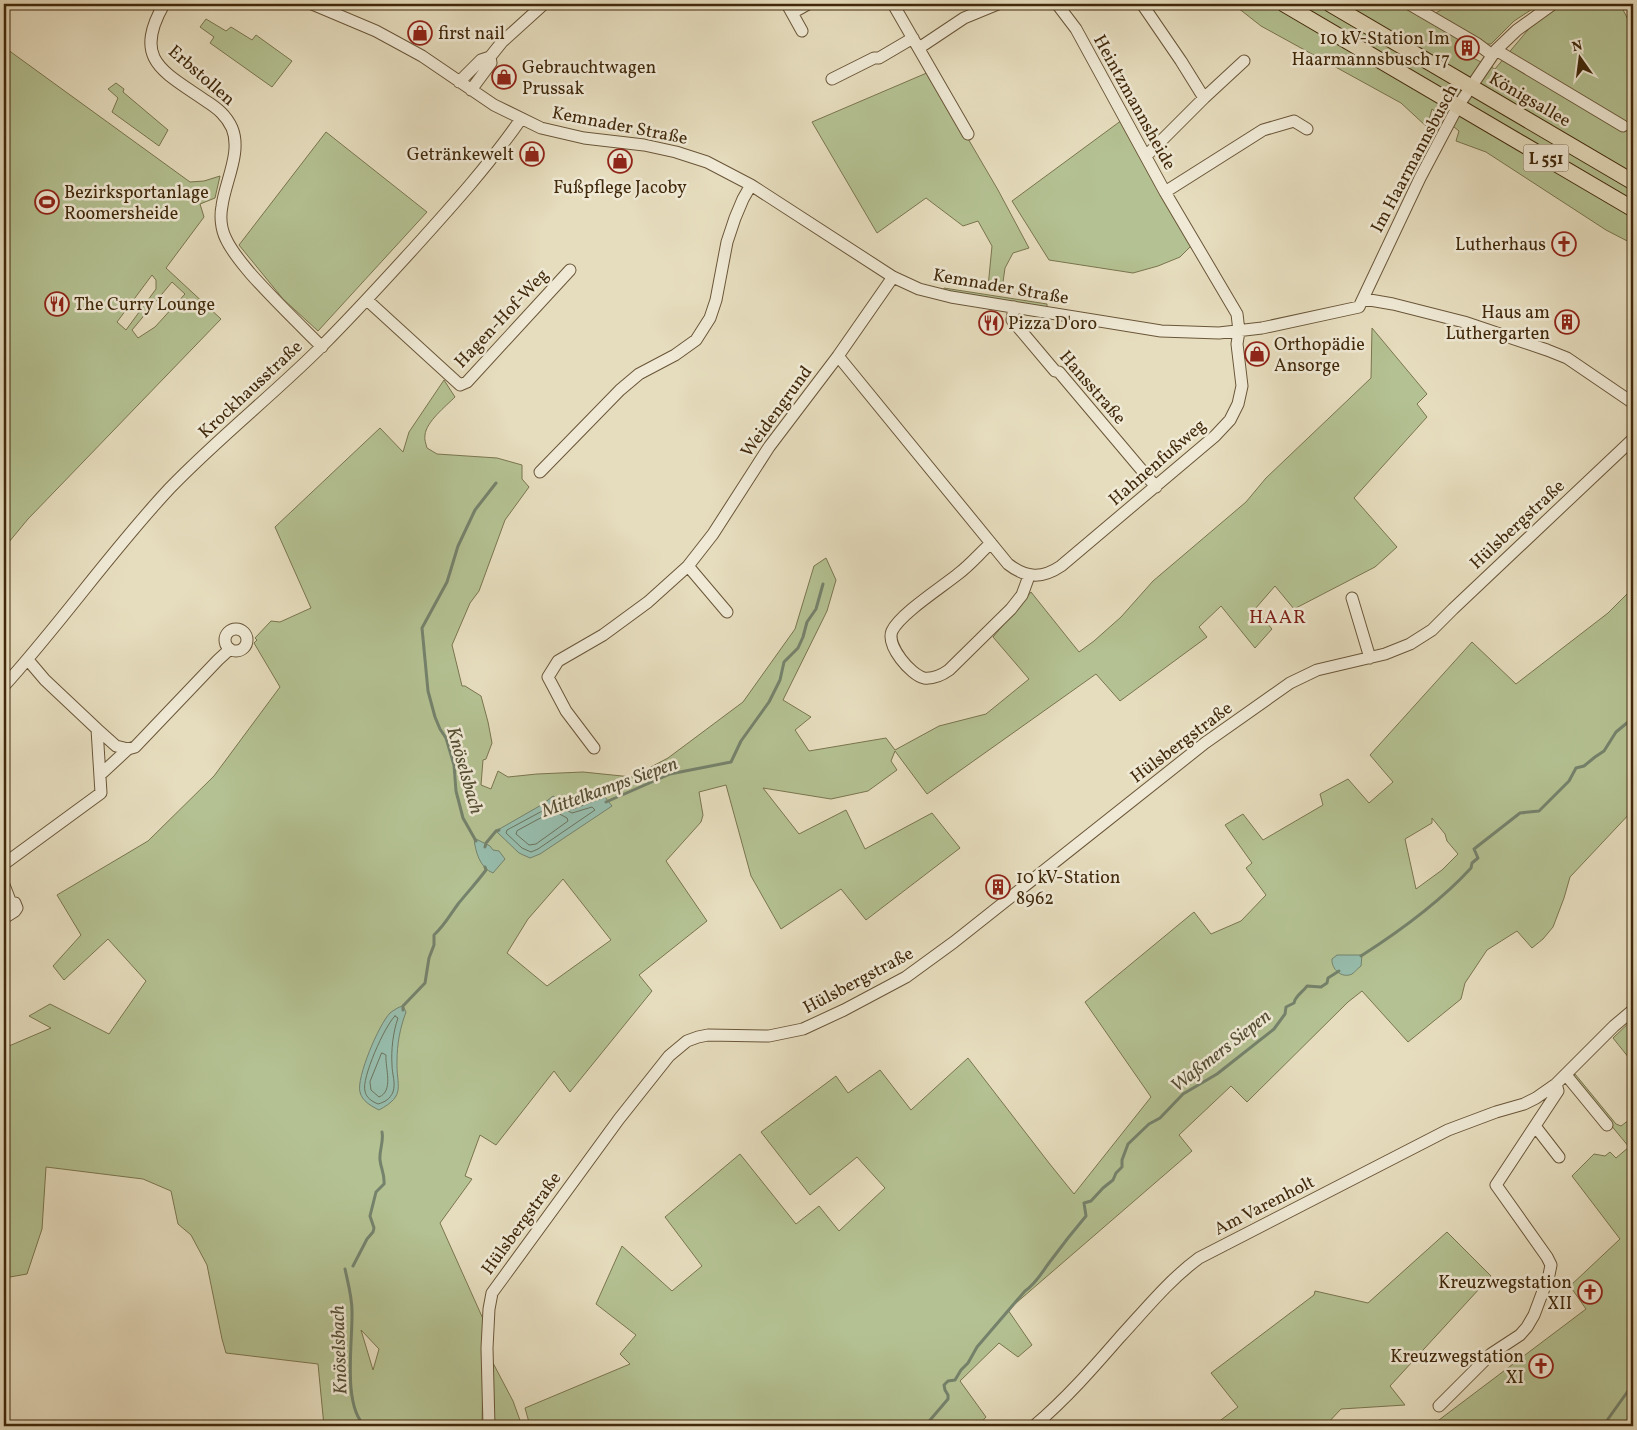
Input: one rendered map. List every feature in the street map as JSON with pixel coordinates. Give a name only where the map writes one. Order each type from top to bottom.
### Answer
[{"type":"main road","name":"L 551","points":[[1284,4],[1633,209]]},
{"type":"main road","name":"Königsallee","points":[[1330,4],[1633,182]]},
{"type":"street","name":"Erbstollen","points":[[164,4],[151,30],[151,50],[156,61],[172,77],[220,110],[232,129],[234,153],[221,207],[221,223],[225,238],[234,253],[268,294],[322,347]]},
{"type":"street","name":"Kemnader Straße","points":[[312,4],[376,31],[422,56],[494,105],[521,120],[555,132],[676,152],[707,162],[751,185],[893,276],[920,289],[947,296],[1161,332],[1196,334],[1239,331],[1356,309],[1364,299]]},
{"type":"street","points":[[459,82],[480,60],[490,57],[502,42],[544,4]]},
{"type":"street","points":[[802,31],[790,8],[808,4]]},
{"type":"street","points":[[893,4],[968,134]]},
{"type":"street","points":[[832,79],[874,58],[880,58],[945,32],[964,18],[998,4]]},
{"type":"street","name":"Heintzmannsheide","points":[[1057,4],[1076,29],[1165,192],[1237,314],[1239,331]]},
{"type":"street","points":[[1142,4],[1204,98]]},
{"type":"street","points":[[1409,4],[1623,126]]},
{"type":"street","name":"Im Haarmannsbusch","points":[[1364,299],[1368,285],[1401,217],[1458,106],[1494,53],[1517,30],[1553,4]]},
{"type":"street","points":[[471,90],[491,63],[490,57]]},
{"type":"street","points":[[1146,156],[1244,61]]},
{"type":"street","name":"Krockhausstraße","points":[[4,686],[28,660],[133,531],[171,488],[230,430],[322,347],[367,300],[495,155],[521,120]]},
{"type":"street","name":"Heintzmannsheide","points":[[1165,192],[1263,130],[1294,120],[1307,129]]},
{"type":"street","points":[[540,472],[620,390],[639,374],[675,355],[696,340],[710,318],[716,300],[727,242],[740,205],[751,185]]},
{"type":"street","name":"Hagen-Hof-Weg","points":[[367,300],[460,385],[467,382],[570,270]]},
{"type":"street","name":"Weidengrund","points":[[594,748],[566,711],[548,677],[558,661],[603,635],[648,602],[688,566],[713,534],[775,440],[838,356],[893,276]]},
{"type":"street","points":[[1364,299],[1393,304],[1464,322],[1543,348],[1567,358],[1633,403]]},
{"type":"street","name":"Hansstraße","points":[[1014,307],[1012,320],[1055,371],[1059,372],[1156,487]]},
{"type":"street","name":"Hahnenfußweg","points":[[1029,576],[1040,576],[1061,566],[1156,487],[1215,436],[1230,420],[1238,404],[1242,386],[1236,344],[1239,331]]},
{"type":"street","points":[[838,356],[991,543],[1008,564],[1017,571],[1029,576],[1022,595],[1011,609],[943,675],[931,678],[922,677],[912,672],[895,649],[891,637],[892,632],[908,614],[936,589],[957,575],[991,543]]},
{"type":"street","name":"Hülsbergstraße","points":[[489,1426],[487,1348],[488,1309],[492,1293],[619,1119],[669,1056],[680,1046],[698,1036],[770,1036],[803,1029],[844,1010],[906,977],[954,942],[1205,743],[1290,683],[1317,670],[1370,658],[1410,644],[1432,630],[1633,439]]},
{"type":"street","points":[[688,566],[727,612]]},
{"type":"street","points":[[1352,598],[1370,658]]},
{"type":"street","points":[[100,775],[128,749],[135,747],[230,649]]},
{"type":"street","points":[[28,660],[50,686],[116,746],[128,749]]},
{"type":"street","points":[[4,864],[102,793],[97,729]]},
{"type":"street","points":[[4,885],[9,911]]},
{"type":"street","name":"Am Varenholt","points":[[1034,1426],[1072,1391],[1174,1279],[1199,1258],[1448,1130],[1524,1104],[1556,1084],[1614,1026],[1633,1010]]},
{"type":"street","points":[[1566,1074],[1607,1126]]},
{"type":"street","name":"Am Varenholt","points":[[1439,1406],[1491,1354],[1520,1335],[1527,1328],[1549,1275],[1550,1265],[1547,1257],[1496,1185],[1558,1091],[1556,1084]]},
{"type":"street","points":[[1535,1126],[1559,1157]]},
{"type":"shaded area","points":[[1233,4],[1404,4],[1472,46],[1469,56],[1495,69],[1533,24],[1564,4],[1628,4],[1621,6],[1633,29],[1633,244],[1606,230],[1486,152],[1456,141],[1459,131],[1432,109],[1427,127],[1401,103],[1261,26]]},
{"type":"shaded area","points":[[1451,4],[1540,4],[1514,21],[1491,44],[1487,44],[1434,14]]},
{"type":"shaded area","points":[[206,19],[226,31],[231,27],[252,40],[256,35],[292,61],[272,87],[210,43],[214,37],[200,27]]},
{"type":"shaded area","points":[[4,47],[190,182],[204,181],[220,176],[215,198],[200,204],[204,217],[166,268],[221,319],[28,519],[4,548]],"holes":[[[152,275],[156,280],[156,289],[126,330],[117,322]],[[172,282],[185,294],[155,327],[138,338],[132,330]]]},
{"type":"shaded area","points":[[929,72],[998,190],[1029,248],[1013,253],[1005,268],[1002,289],[988,287],[992,246],[978,221],[963,226],[926,198],[877,233],[812,122]]},
{"type":"shaded area","points":[[116,83],[124,89],[123,92],[168,130],[159,146],[112,112],[118,98],[108,89]]},
{"type":"shaded area","points":[[1122,120],[1191,246],[1180,257],[1133,273],[1049,260],[1012,201]]},
{"type":"shaded area","points":[[326,132],[427,212],[318,331],[283,299],[239,245]]},
{"type":"shaded area","points":[[944,288],[1047,304],[1047,307],[972,296],[943,290]]},
{"type":"shaded area","points":[[1372,328],[1427,394],[1417,404],[1427,417],[1354,498],[1397,547],[1375,567],[1294,609],[1275,586],[1255,609],[1272,629],[1255,648],[1221,606],[1199,627],[1207,637],[1120,701],[1096,674],[927,794],[895,751],[891,761],[897,770],[868,791],[831,799],[763,788],[799,834],[846,810],[865,849],[932,813],[960,848],[866,920],[841,889],[781,929],[751,876],[726,785],[699,792],[703,815],[701,822],[666,861],[707,921],[639,975],[652,991],[570,1092],[554,1071],[496,1145],[480,1135],[465,1176],[472,1179],[440,1223],[484,1321],[482,1426],[324,1426],[318,1364],[226,1353],[207,1265],[191,1235],[178,1224],[171,1191],[143,1179],[46,1167],[42,1229],[27,1274],[4,1278],[4,1038],[9,1046],[51,1028],[29,1016],[50,1004],[109,1034],[146,981],[108,939],[64,980],[53,966],[81,935],[57,895],[148,841],[214,776],[280,687],[254,643],[257,640],[255,638],[271,621],[280,622],[311,608],[275,527],[380,428],[403,452],[409,432],[444,380],[455,397],[437,414],[426,430],[425,442],[427,448],[437,454],[497,458],[522,465],[522,479],[529,487],[505,520],[479,591],[470,603],[452,645],[462,686],[481,696],[492,743],[486,759],[483,760],[481,785],[491,789],[498,771],[508,777],[583,772],[632,777],[668,758],[743,702],[795,629],[814,566],[826,558],[836,580],[827,611],[783,700],[811,717],[795,730],[809,751],[886,738],[895,750],[939,726],[986,714],[1029,679],[993,637],[1031,592],[1079,652],[1121,617],[1153,581],[1246,502],[1266,478],[1371,378]],"holes":[[[563,879],[611,940],[547,986],[507,953],[528,919]],[[361,1330],[379,1349],[373,1370]]]},
{"type":"shaded area","points":[[1633,588],[1633,810],[1570,877],[1553,927],[1532,948],[1517,931],[1487,950],[1465,983],[1461,999],[1408,1042],[1362,991],[1348,1002],[1247,1102],[1231,1086],[1179,1135],[1192,1151],[1008,1310],[1032,1345],[1018,1357],[999,1343],[960,1381],[986,1417],[978,1426],[530,1426],[525,1408],[630,1364],[620,1354],[636,1335],[596,1304],[622,1246],[672,1291],[702,1266],[665,1217],[740,1154],[796,1224],[819,1206],[839,1231],[885,1188],[857,1157],[810,1195],[761,1132],[836,1076],[848,1093],[880,1070],[911,1110],[968,1058],[1074,1194],[1151,1097],[1085,1002],[1194,912],[1211,934],[1241,921],[1266,895],[1246,868],[1252,863],[1225,825],[1243,814],[1263,840],[1323,805],[1320,794],[1348,779],[1369,803],[1393,782],[1370,755],[1472,642],[1516,684],[1608,613]],"holes":[[[1432,818],[1445,834],[1447,841],[1458,854],[1442,870],[1416,889],[1405,839],[1432,823]]]},
{"type":"shaded area","points":[[1633,1019],[1633,1063],[1613,1038]]},
{"type":"shaded area","points":[[1575,1074],[1616,1124],[1621,1126],[1633,1117],[1633,1426],[1431,1426],[1586,1309],[1570,1286],[1620,1239],[1572,1176],[1594,1154],[1605,1156],[1610,1152],[1616,1158],[1629,1147],[1572,1078]]},
{"type":"shaded area","points":[[1447,1232],[1491,1276],[1390,1386],[1405,1405],[1341,1409],[1325,1426],[1213,1426],[1238,1407],[1211,1373],[1314,1295],[1315,1291],[1368,1303]]},
{"type":"shaded area","points":[[493,1363],[513,1401],[522,1426],[493,1426]]},
{"type":"shaded area","points":[[235,1422],[236,1426],[165,1426],[175,1425]]},
{"type":"water","points":[[553,796],[573,809],[605,797],[612,806],[540,854],[530,858],[519,853],[496,831],[543,804]]},
{"type":"water","points":[[474,838],[490,846],[493,850],[499,851],[505,859],[493,873],[488,871],[479,858]]},
{"type":"water","points":[[1337,955],[1362,955],[1361,966],[1352,974],[1341,974],[1332,963],[1332,959]]},
{"type":"water","points":[[403,1006],[406,1012],[398,1048],[397,1094],[388,1105],[379,1110],[367,1103],[361,1095],[361,1075],[369,1051],[385,1019],[390,1013]]},
{"type":"waterway","name":"Knöselsbach","points":[[476,841],[463,818],[456,791],[454,765],[446,738],[435,717],[428,691],[422,628],[447,582],[458,546],[475,510],[496,483]]},
{"type":"waterway","name":"Mittelkamps Siepen","points":[[606,802],[670,774],[731,762],[741,741],[769,702],[780,680],[784,662],[798,648],[807,622],[816,609],[823,584]]},
{"type":"waterway","name":"Waßmers Siepen","points":[[1361,956],[1405,926],[1446,893],[1471,868],[1472,863],[1478,858],[1474,849],[1520,813],[1539,811],[1569,781],[1576,768],[1584,766],[1604,751],[1616,732],[1633,718]]},
{"type":"waterway","name":"Mittelkamps Siepen","points":[[485,847],[486,843],[499,830]]},
{"type":"waterway","name":"Knöselsbach","points":[[403,1010],[403,1006],[425,983],[429,958],[434,945],[434,935],[486,870],[485,867]]},
{"type":"waterway","name":"Waßmers Siepen","points":[[925,1426],[948,1399],[944,1385],[948,1381],[955,1380],[977,1347],[1036,1280],[1086,1216],[1084,1203],[1091,1201],[1113,1180],[1116,1173],[1122,1167],[1122,1160],[1128,1144],[1149,1124],[1160,1118],[1183,1094],[1217,1074],[1274,1029],[1285,1014],[1286,1007],[1294,1003],[1297,996],[1307,986],[1321,987],[1327,983],[1328,978],[1339,971]]},
{"type":"waterway","name":"Knöselsbach","points":[[353,1266],[367,1239],[373,1232],[374,1228],[370,1216],[376,1192],[384,1184],[380,1160],[382,1132]]},
{"type":"waterway","name":"Knöselsbach","points":[[345,1269],[352,1306],[350,1372],[353,1404],[358,1417],[365,1426]]},
{"type":"waterway","points":[[1603,1426],[1633,1384]]},
{"type":"place","name":"first nail","points":[[420,33]]},
{"type":"place","name":"10 kV-Station Im Haarmannsbusch 17","points":[[1467,48]]},
{"type":"place","name":"Gebrauchtwagen Prussak","points":[[504,77]]},
{"type":"place","name":"Getränkewelt","points":[[532,154]]},
{"type":"place","name":"Fußpflege Jacoby","points":[[620,161]]},
{"type":"place","name":"Bezirksportanlage Roomersheide","points":[[47,202]]},
{"type":"place","name":"Lutherhaus","points":[[1564,244]]},
{"type":"place","name":"The Curry Lounge","points":[[57,304]]},
{"type":"place","name":"Haus am Luthergarten","points":[[1567,322]]},
{"type":"place","name":"Pizza D'oro","points":[[991,323]]},
{"type":"place","name":"Orthopädie Ansorge","points":[[1257,354]]},
{"type":"place","name":"10 kV-Station 8962","points":[[998,887]]},
{"type":"place","name":"Kreuzwegstation XII","points":[[1590,1292]]},
{"type":"place","name":"Kreuzwegstation XI","points":[[1541,1366]]},
{"type":"district","name":"HAAR","points":[[1278,616]]}]
